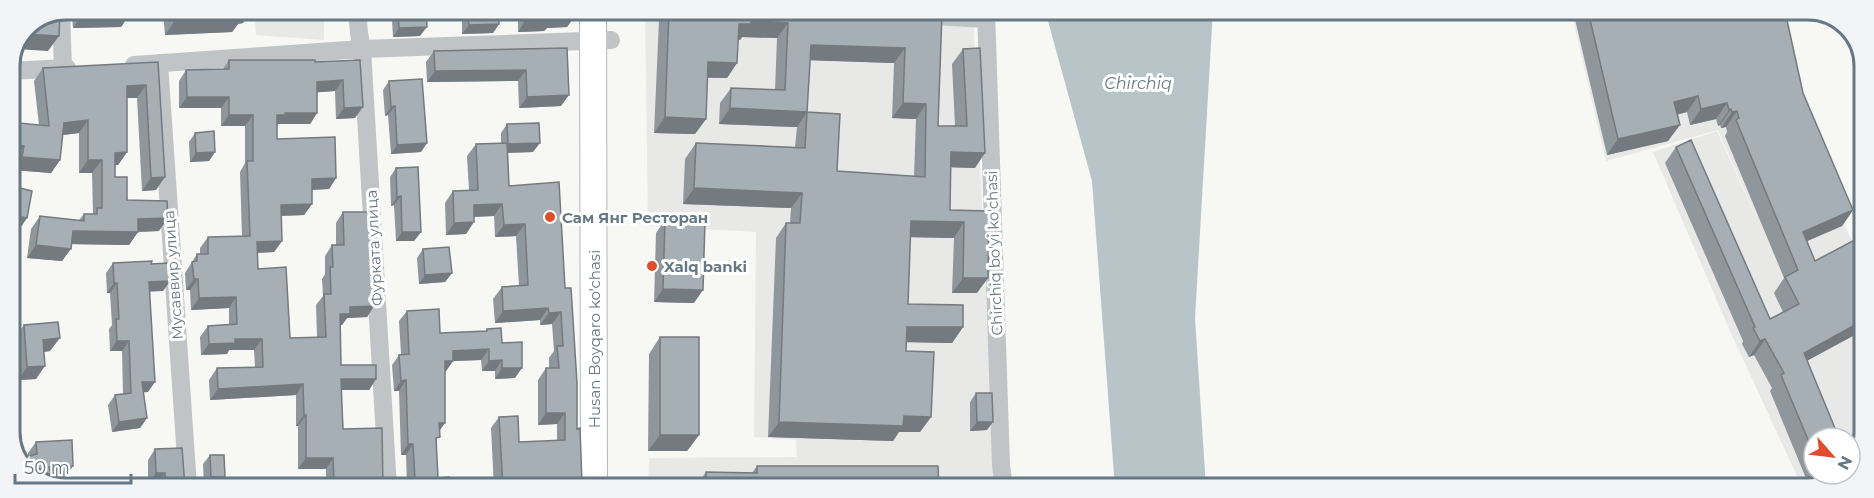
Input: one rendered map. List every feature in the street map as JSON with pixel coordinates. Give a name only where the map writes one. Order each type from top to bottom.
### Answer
[{"type":"main road","name":"Husan Boyqaro ko'chasi","points":[[596,20],[602,40],[610,478]]},
{"type":"main road","name":"Husan Boyqaro ko'chasi","points":[[594,478],[602,40],[607,20]]},
{"type":"street","points":[[61,20],[63,68]]},
{"type":"street","name":"Фурката улица","points":[[358,20],[362,49],[387,478]]},
{"type":"street","name":"Chirchiq bo'yi ko'chasi","points":[[986,20],[1003,478]]},
{"type":"street","points":[[111,66],[362,49],[602,40]]},
{"type":"street","name":"Мусаввир улица","points":[[159,63],[187,478]]},
{"type":"street","points":[[20,70],[87,67]]},
{"type":"shaded area","points":[[255,20],[324,20],[324,40],[256,35]]},
{"type":"shaded area","points":[[645,20],[973,20],[995,478],[648,478],[649,458],[797,457],[796,440],[754,437],[756,232],[648,226]]},
{"type":"shaded area","points":[[1573,20],[1775,20],[1794,107],[1854,246],[1854,426],[1802,426],[1802,478],[1798,478],[1730,331],[1653,152],[1717,131],[1770,249],[1718,130],[1606,161]]},
{"type":"water","name":"Chirchiq","points":[[1048,20],[1212,20],[1195,318],[1205,478],[1114,478],[1092,181]]},
{"type":"building","points":[[60,20],[59,36],[32,35],[40,27]]},
{"type":"building","points":[[174,20],[219,20],[174,22]]},
{"type":"building","points":[[399,20],[427,20],[427,27],[399,28]]},
{"type":"building","points":[[469,20],[499,20],[499,24],[469,25]]},
{"type":"building","points":[[669,20],[942,20],[938,126],[967,126],[963,49],[980,48],[985,153],[951,152],[950,210],[989,211],[988,278],[963,278],[964,222],[911,221],[908,304],[963,305],[963,327],[907,327],[906,351],[934,352],[931,417],[904,416],[903,426],[779,422],[786,223],[800,223],[802,193],[694,188],[696,143],[805,148],[807,112],[730,108],[731,88],[785,90],[788,23],[751,21],[751,24],[739,24],[737,63],[708,62],[706,119],[665,117]],"holes":[[[811,45],[905,48],[903,103],[926,104],[925,177],[837,171],[840,114],[807,112]]]},
{"type":"building","points":[[1590,20],[1787,20],[1803,93],[1853,210],[1803,232],[1815,261],[1854,240],[1854,326],[1804,353],[1834,426],[1802,426],[1781,375],[1784,373],[1765,339],[1760,341],[1753,328],[1755,327],[1676,147],[1691,140],[1770,319],[1799,304],[1785,277],[1798,270],[1736,120],[1739,118],[1737,111],[1729,110],[1727,103],[1701,109],[1698,96],[1674,102],[1680,125],[1618,139]]},
{"type":"building","points":[[567,48],[569,95],[527,97],[526,70],[435,71],[434,51]]},
{"type":"building","points":[[229,60],[315,60],[315,62],[360,60],[363,107],[344,108],[343,80],[317,82],[317,113],[277,115],[277,139],[335,137],[336,178],[312,179],[312,204],[281,205],[282,241],[257,242],[258,269],[286,267],[290,338],[326,337],[324,294],[331,294],[332,245],[344,245],[343,212],[369,212],[374,306],[350,307],[350,314],[340,314],[341,365],[376,365],[376,379],[341,379],[343,429],[382,428],[383,478],[334,478],[333,458],[306,458],[303,384],[218,389],[217,368],[263,367],[262,339],[235,339],[235,343],[209,344],[208,326],[237,324],[236,297],[199,298],[198,279],[194,279],[192,262],[197,261],[197,254],[208,254],[208,237],[250,236],[247,161],[253,161],[253,115],[229,115],[229,97],[187,97],[186,70],[229,69]]},
{"type":"building","points":[[158,62],[165,177],[151,178],[146,85],[127,86],[127,152],[115,153],[115,177],[127,177],[127,200],[167,201],[168,218],[138,219],[138,232],[73,231],[71,249],[36,245],[40,216],[84,221],[84,214],[97,214],[97,208],[102,208],[102,160],[88,160],[88,120],[64,123],[60,160],[22,157],[24,146],[20,146],[20,123],[49,126],[43,68]]},
{"type":"building","points":[[422,79],[427,143],[397,145],[395,106],[391,107],[389,81]]},
{"type":"building","points":[[539,123],[540,143],[508,144],[507,124]]},
{"type":"building","points":[[214,131],[215,152],[196,153],[195,133]]},
{"type":"building","points":[[507,143],[509,186],[559,182],[565,288],[571,288],[577,383],[577,429],[580,428],[582,478],[502,478],[499,417],[518,416],[519,442],[565,440],[565,413],[546,413],[546,368],[559,368],[557,346],[563,346],[561,312],[549,313],[548,308],[503,311],[502,287],[528,285],[525,224],[504,225],[502,204],[474,205],[474,222],[454,223],[453,191],[478,190],[476,144]]},
{"type":"building","points":[[418,167],[421,232],[402,232],[401,196],[397,197],[396,168]]},
{"type":"building","points":[[20,188],[32,191],[27,218],[20,217]]},
{"type":"building","points":[[665,220],[705,221],[703,290],[663,289]]},
{"type":"building","points":[[449,247],[452,273],[425,275],[423,249]]},
{"type":"building","points":[[152,261],[151,264],[169,263],[170,281],[149,282],[155,382],[142,382],[147,418],[119,422],[115,395],[131,393],[129,341],[117,341],[116,319],[119,319],[117,283],[114,283],[113,263]]},
{"type":"building","points":[[439,309],[440,333],[487,331],[487,329],[501,328],[502,343],[522,342],[522,368],[502,368],[502,360],[489,361],[489,349],[453,351],[453,361],[445,361],[445,423],[439,423],[440,437],[436,438],[438,478],[415,478],[413,444],[408,444],[406,380],[401,381],[399,355],[409,354],[407,311]]},
{"type":"building","points":[[58,322],[60,338],[43,340],[45,366],[27,367],[24,325]]},
{"type":"building","points":[[660,337],[699,337],[699,435],[660,435]]},
{"type":"building","points":[[976,393],[992,393],[993,422],[977,422]]},
{"type":"building","points":[[72,440],[73,466],[49,467],[51,476],[37,469],[27,457],[37,454],[36,442]]},
{"type":"building","points":[[182,448],[184,478],[165,478],[165,473],[156,473],[155,449]]},
{"type":"building","points":[[210,455],[224,455],[225,477],[211,477]]},
{"type":"building","points":[[757,466],[938,466],[939,478],[706,478],[706,472],[757,473]]},
{"type":"place","name":"Сам Янг Ресторан","points":[[550,217]]},
{"type":"place","name":"Xalq banki","points":[[652,266]]}]
